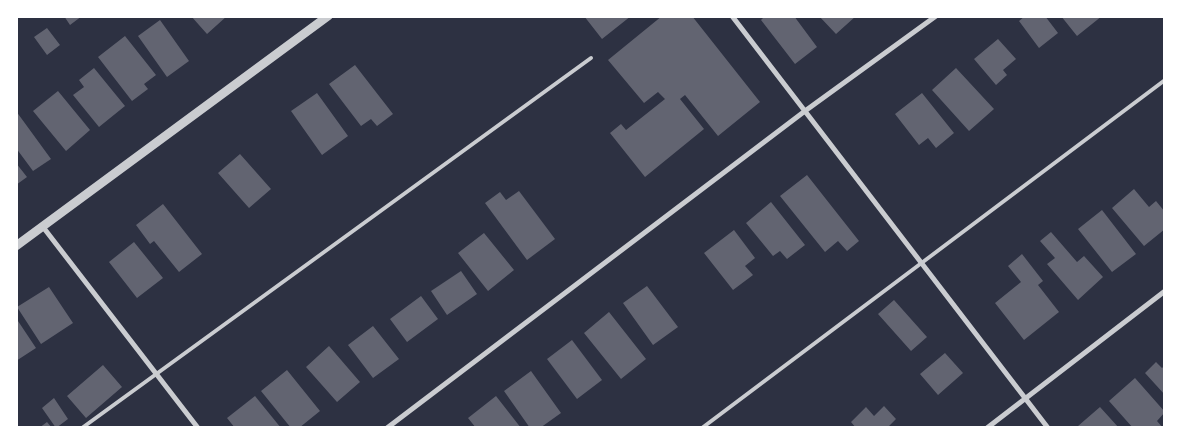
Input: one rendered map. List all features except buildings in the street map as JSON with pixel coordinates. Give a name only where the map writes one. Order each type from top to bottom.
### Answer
[{"type":"street","points":[[16,246],[328,16]]},
{"type":"street","points":[[732,16],[1048,428]]},
{"type":"street","points":[[387,428],[805,111],[936,16]]},
{"type":"street","points":[[43,227],[198,428]]},
{"type":"street","points":[[987,428],[1165,291]]},
{"type":"lane","points":[[82,428],[156,373],[181,358],[591,58]]},
{"type":"lane","points":[[702,428],[1165,80]]}]
